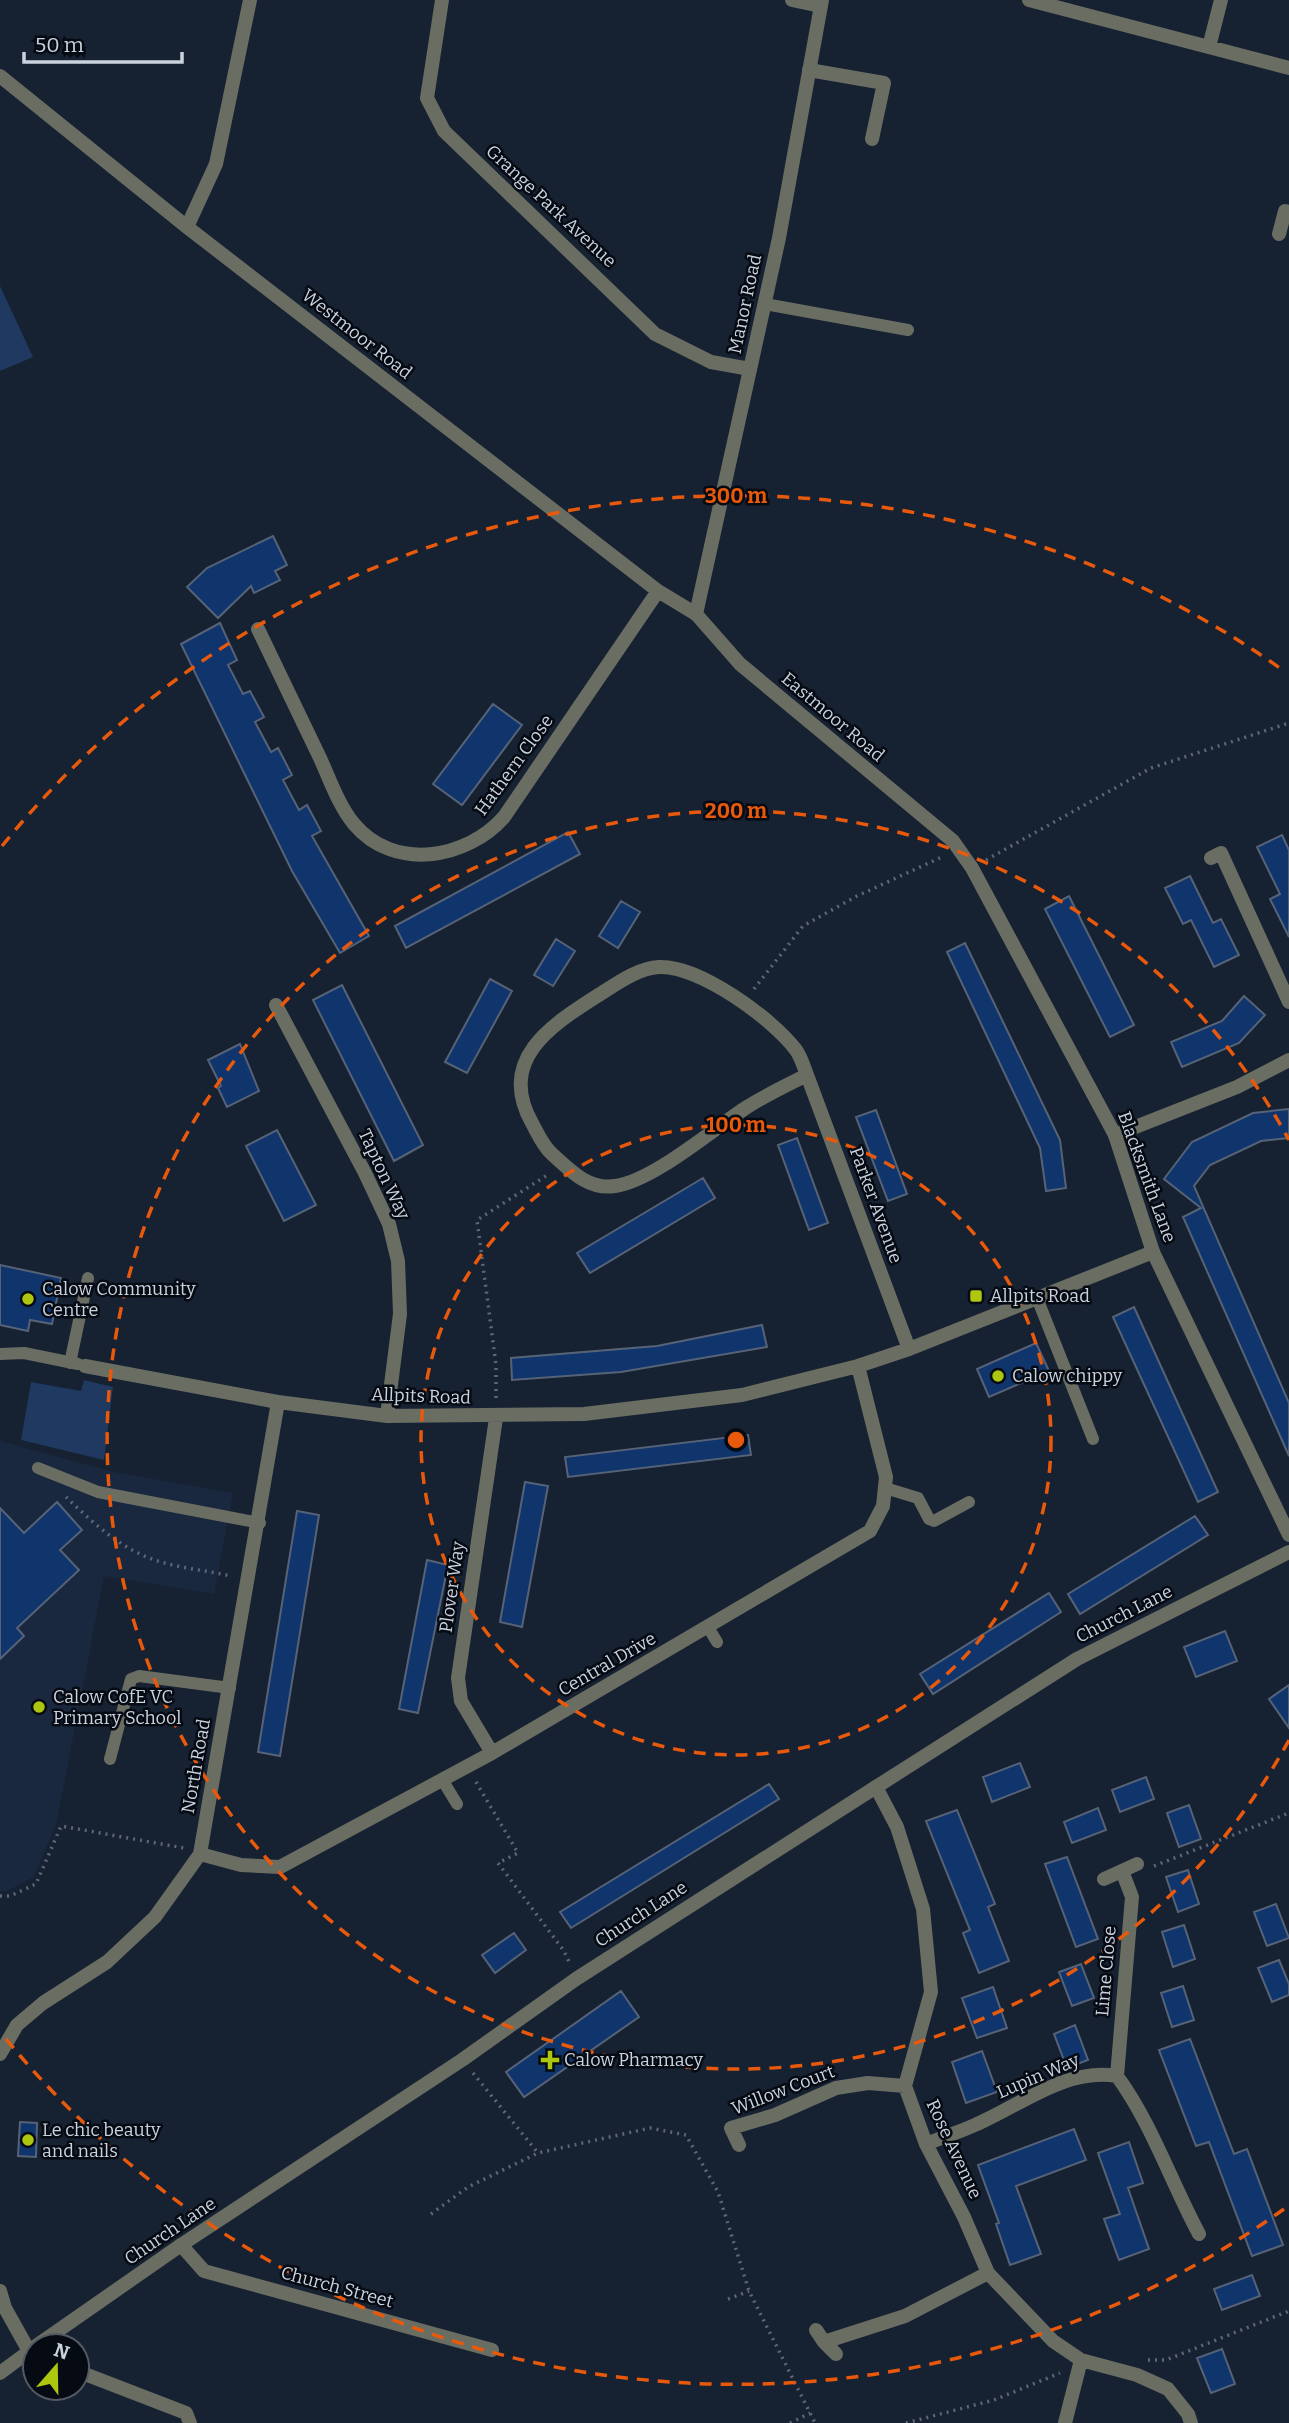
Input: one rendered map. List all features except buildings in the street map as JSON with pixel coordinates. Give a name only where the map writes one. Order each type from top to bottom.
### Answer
[{"type":"street","points":[[187,227],[216,164],[250,0]]},
{"type":"street","name":"Grange Park Avenue","points":[[442,0],[427,98],[444,131],[656,334],[711,362],[750,369]]},
{"type":"street","points":[[792,0],[821,3]]},
{"type":"street","points":[[1029,0],[1289,68]]},
{"type":"street","points":[[1209,47],[1221,0]]},
{"type":"street","name":"Manor Road","points":[[696,614],[765,304],[821,3]]},
{"type":"street","points":[[809,70],[884,83],[872,139]]},
{"type":"street","name":"Westmoor Road","points":[[0,76],[187,227],[658,591],[696,614]]},
{"type":"street","points":[[1279,234],[1285,211],[1289,212]]},
{"type":"street","name":"Hathern Close","points":[[258,629],[337,795],[355,826],[374,841],[396,850],[443,855],[471,845],[504,817],[658,591]]},
{"type":"street","name":"Eastmoor Road","points":[[696,614],[740,664],[955,845]]},
{"type":"street","name":"Blacksmith Lane","points":[[955,845],[972,868],[1003,922],[1115,1135],[1153,1252],[1289,1535]]},
{"type":"street","points":[[1211,858],[1221,853],[1289,1002]]},
{"type":"street","name":"Parker Avenue","points":[[807,1074],[748,1106],[656,1169],[616,1186],[590,1185],[547,1150],[520,1094],[523,1067],[538,1039],[558,1021],[633,975],[659,967],[688,973],[720,986],[797,1051],[807,1074],[909,1349]]},
{"type":"street","name":"Tapton Way","points":[[276,1005],[389,1224],[398,1261],[400,1314],[387,1416]]},
{"type":"street","points":[[1115,1135],[1237,1087],[1289,1060]]},
{"type":"street","name":"Allpits Road","points":[[78,1364],[278,1402],[387,1416],[496,1418],[584,1414],[741,1395],[858,1366],[909,1349],[1153,1252]]},
{"type":"street","name":"Central Drive","points":[[200,1854],[241,1865],[280,1867],[468,1768],[870,1531],[883,1506],[886,1476],[858,1366]]},
{"type":"street","name":"North Road","points":[[0,2054],[16,2025],[43,2003],[107,1962],[155,1917],[200,1854],[260,1523],[278,1402]]},
{"type":"street","name":"Plover Way","points":[[492,1754],[461,1702],[458,1678],[496,1418]]},
{"type":"street","name":"Church Lane","points":[[58,2332],[181,2245],[462,2060],[576,1979],[1077,1659],[1289,1552]]},
{"type":"street","name":"Rose Avenue","points":[[876,1787],[897,1827],[923,1909],[931,1992],[905,2086],[926,2144],[964,2217],[988,2273],[1053,2341],[1081,2360],[1138,2375],[1168,2389],[1188,2414],[1191,2423]]},
{"type":"street","points":[[1104,1880],[1137,1864]]},
{"type":"street","name":"Lime Close","points":[[1117,2076],[1132,1898],[1122,1871]]},
{"type":"street","name":"Lupin Way","points":[[926,2144],[977,2124],[1074,2077],[1097,2072],[1117,2076]]},
{"type":"street","points":[[1117,2076],[1134,2099],[1173,2186],[1199,2234]]},
{"type":"street","name":"Willow Court","points":[[739,2145],[729,2123],[775,2115],[836,2088],[868,2083],[905,2086]]},
{"type":"street","name":"Church Street","points":[[181,2245],[204,2271],[492,2350]]},
{"type":"street","points":[[824,2342],[905,2316],[988,2273]]},
{"type":"street","points":[[0,2291],[5,2308],[22,2332]]},
{"type":"street","points":[[816,2330],[835,2354]]},
{"type":"street","name":"Church Lane","points":[[0,2373],[21,2358]]},
{"type":"street","points":[[1065,2423],[1081,2360]]},
{"type":"street","points":[[91,2376],[186,2413],[190,2423]]},
{"type":"lane","points":[[765,304],[908,330]]},
{"type":"lane","points":[[0,1354],[24,1353],[78,1364],[88,1278]]},
{"type":"lane","points":[[1037,1298],[1093,1439]]},
{"type":"lane","points":[[38,1468],[98,1492],[260,1523]]},
{"type":"lane","points":[[885,1488],[918,1497],[929,1518],[934,1521],[969,1502]]},
{"type":"lane","points":[[708,1627],[717,1642]]},
{"type":"lane","points":[[110,1759],[131,1679],[139,1676],[230,1688]]},
{"type":"lane","points":[[443,1781],[457,1804]]},
{"type":"path","points":[[972,868],[1151,768],[1289,723]]},
{"type":"path","points":[[742,1004],[803,926],[857,896],[923,868],[955,845]]},
{"type":"path","points":[[496,1418],[496,1365],[477,1220],[563,1165]]},
{"type":"path","points":[[61,1477],[58,1486],[64,1496],[94,1524],[139,1554],[177,1566],[249,1581]]},
{"type":"path","points":[[468,1768],[518,1853],[498,1863],[564,1951],[576,1979]]},
{"type":"path","points":[[1137,1864],[1143,1870],[1289,1813]]},
{"type":"path","points":[[0,1896],[10,1896],[36,1884],[61,1826],[173,1844],[200,1854]]},
{"type":"path","points":[[462,2060],[538,2153]]},
{"type":"path","points":[[431,2214],[468,2187],[538,2153],[650,2128],[686,2135],[718,2192],[749,2291],[816,2423]]},
{"type":"path","points":[[728,2299],[749,2291]]},
{"type":"path","points":[[1141,2360],[1166,2360],[1289,2311]]},
{"type":"path","points":[[906,2423],[994,2400],[1068,2369],[1081,2360]]},
{"type":"path","points":[[790,2423],[810,2413]]},
{"type":"shaded area","points":[[0,286],[33,357],[0,371]]},
{"type":"shaded area","points":[[84,1380],[113,1387],[104,1460],[21,1440],[31,1382],[81,1391]]},
{"type":"shaded area","name":"Calow CofE VC Primary School","points":[[0,1441],[114,1472],[233,1493],[214,1594],[104,1576],[57,1821],[34,1877],[7,1891],[0,1891]]},
{"type":"place","name":"Allpits Road","points":[[976,1296]]},
{"type":"place","name":"Calow Community Centre","points":[[28,1299]]},
{"type":"place","name":"Calow chippy","points":[[998,1376]]},
{"type":"place","name":"Calow CofE VC Primary School","points":[[39,1707]]},
{"type":"place","name":"Calow Pharmacy","points":[[550,2060]]},
{"type":"place","name":"Le chic beauty and nails","points":[[28,2140]]}]
